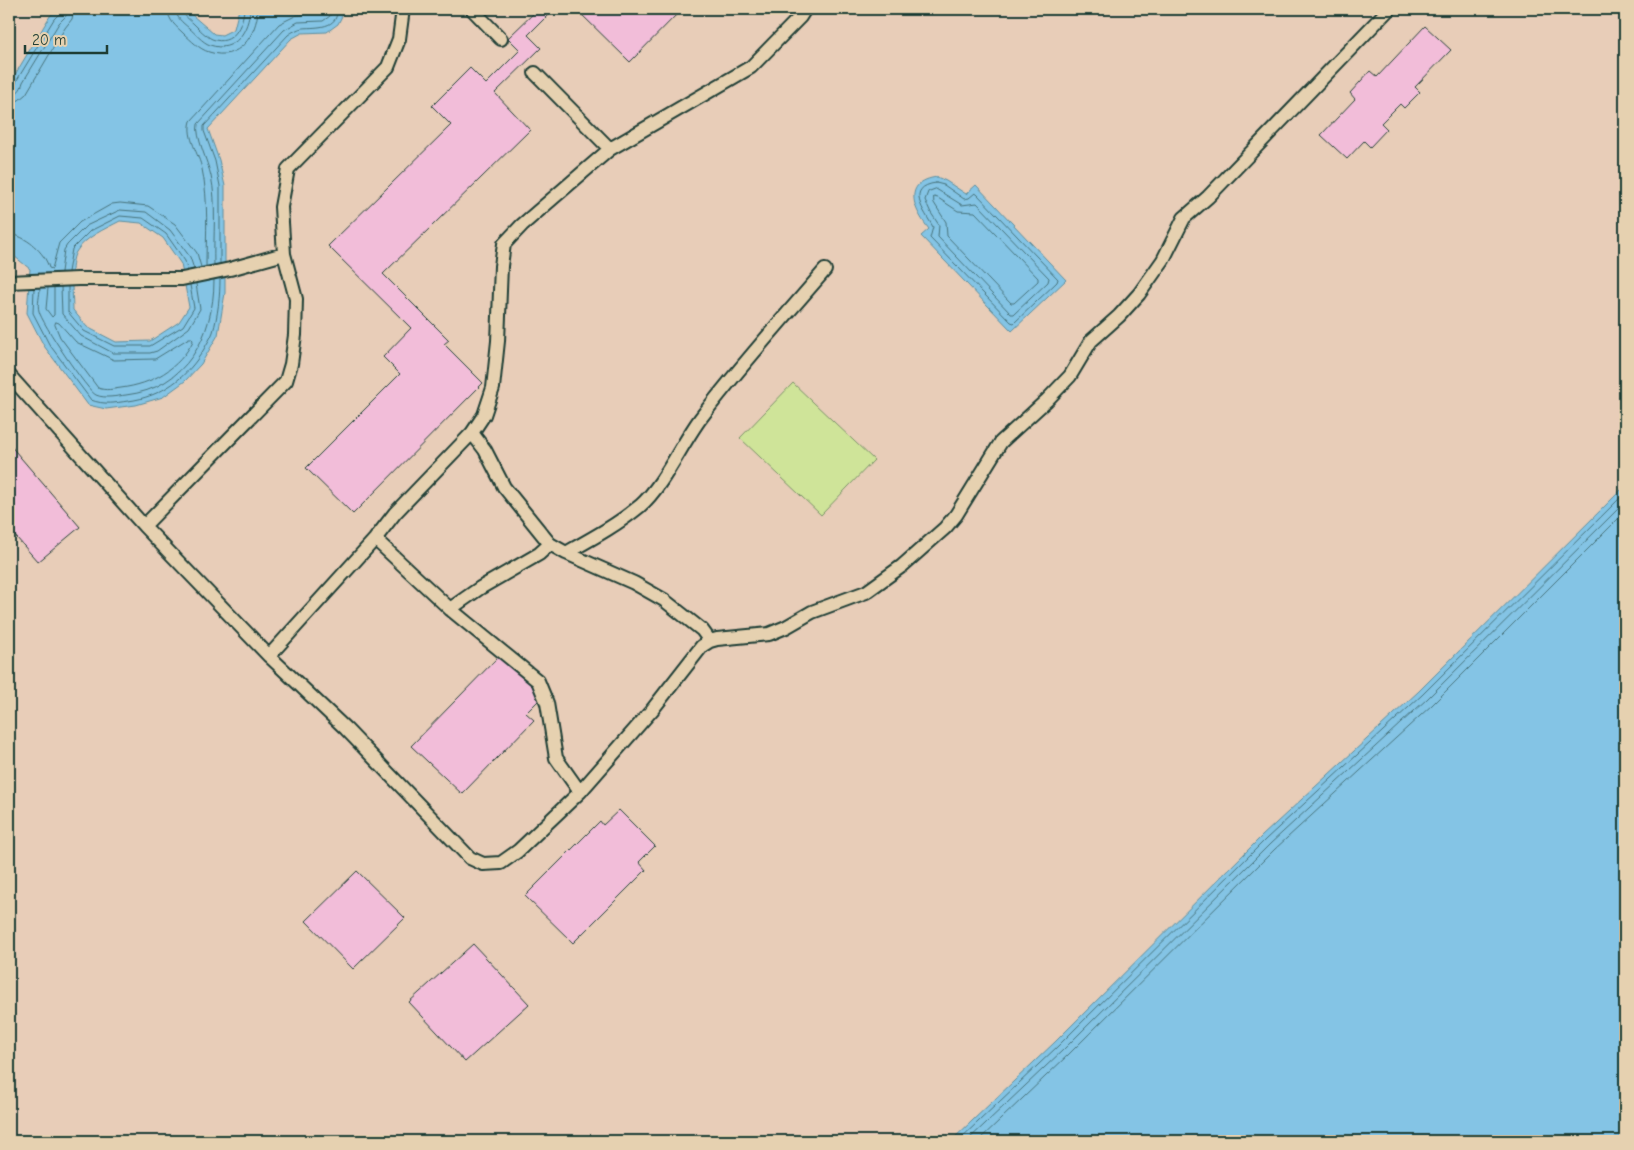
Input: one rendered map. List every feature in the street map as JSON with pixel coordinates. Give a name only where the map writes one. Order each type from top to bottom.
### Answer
[{"type":"lane","points":[[144,526],[286,381],[291,364],[295,335],[296,299],[284,254],[281,207],[288,169],[388,68],[399,38],[403,9]]},
{"type":"lane","points":[[472,9],[501,38]]},
{"type":"lane","points":[[269,656],[375,539],[395,513],[472,433],[484,415],[493,388],[504,244],[522,225],[610,149],[751,68],[800,17],[805,9]]},
{"type":"lane","points":[[9,375],[144,526],[269,656],[346,729],[470,858],[482,864],[501,863],[518,851],[580,792],[652,710],[702,646],[710,641],[769,634],[786,627],[812,612],[866,592],[902,566],[945,528],[956,515],[1001,442],[1070,376],[1091,341],[1119,316],[1139,294],[1163,260],[1184,218],[1208,197],[1389,9]]},
{"type":"lane","points":[[535,74],[610,149]]},
{"type":"lane","points":[[9,282],[78,279],[182,279],[230,269],[284,254]]},
{"type":"lane","points":[[566,553],[614,525],[640,506],[655,490],[705,413],[733,377],[825,270]]},
{"type":"lane","points":[[472,433],[485,450],[504,486],[550,544],[634,583],[664,600],[702,630],[710,641]]},
{"type":"lane","points":[[375,539],[450,609],[538,681],[547,703],[556,758],[580,792]]},
{"type":"lane","points":[[450,609],[480,588],[539,554],[550,544]]},
{"type":"green space","points":[[793,383],[874,460],[821,515],[740,438]]},
{"type":"water","points":[[58,9],[185,9],[214,34],[222,35],[234,29],[239,9],[341,9],[343,14],[338,24],[327,32],[302,33],[291,39],[208,129],[219,160],[225,186],[225,293],[218,335],[201,364],[185,381],[163,397],[136,405],[106,409],[88,405],[44,346],[27,313],[30,269],[9,252],[9,92],[13,78],[50,16]],"holes":[[[120,221],[141,223],[163,238],[181,264],[189,307],[179,322],[150,341],[116,342],[87,327],[73,310],[72,271],[74,257],[85,242],[102,230]]]},
{"type":"water","points":[[937,177],[966,194],[976,185],[1066,280],[1012,331],[921,236],[929,229],[915,205],[915,190],[919,184]]},
{"type":"water","points":[[1625,486],[1625,1141],[951,1141],[1055,1042],[1262,836],[1419,691]]},
{"type":"building","points":[[538,9],[554,9],[528,35],[541,48],[495,93],[530,130],[383,274],[449,340],[444,344],[483,383],[353,514],[306,468],[400,374],[383,357],[411,328],[328,246],[451,125],[432,106],[470,68],[486,84],[520,50],[508,38]]},
{"type":"building","points":[[576,9],[682,9],[630,62]]},
{"type":"building","points":[[1425,26],[1451,50],[1415,87],[1420,92],[1404,108],[1400,104],[1381,123],[1387,129],[1370,147],[1364,141],[1347,159],[1321,135],[1355,99],[1350,93],[1370,71],[1377,77]]},
{"type":"building","points":[[9,444],[80,527],[38,562],[9,529]]},
{"type":"building","points":[[500,655],[543,696],[526,713],[534,720],[462,794],[411,746]]},
{"type":"building","points":[[619,810],[655,846],[639,862],[646,870],[573,943],[525,896],[600,821],[603,825]]},
{"type":"building","points":[[357,871],[405,918],[353,969],[306,921]]},
{"type":"building","points":[[473,944],[529,1004],[465,1062],[409,1002]]}]
